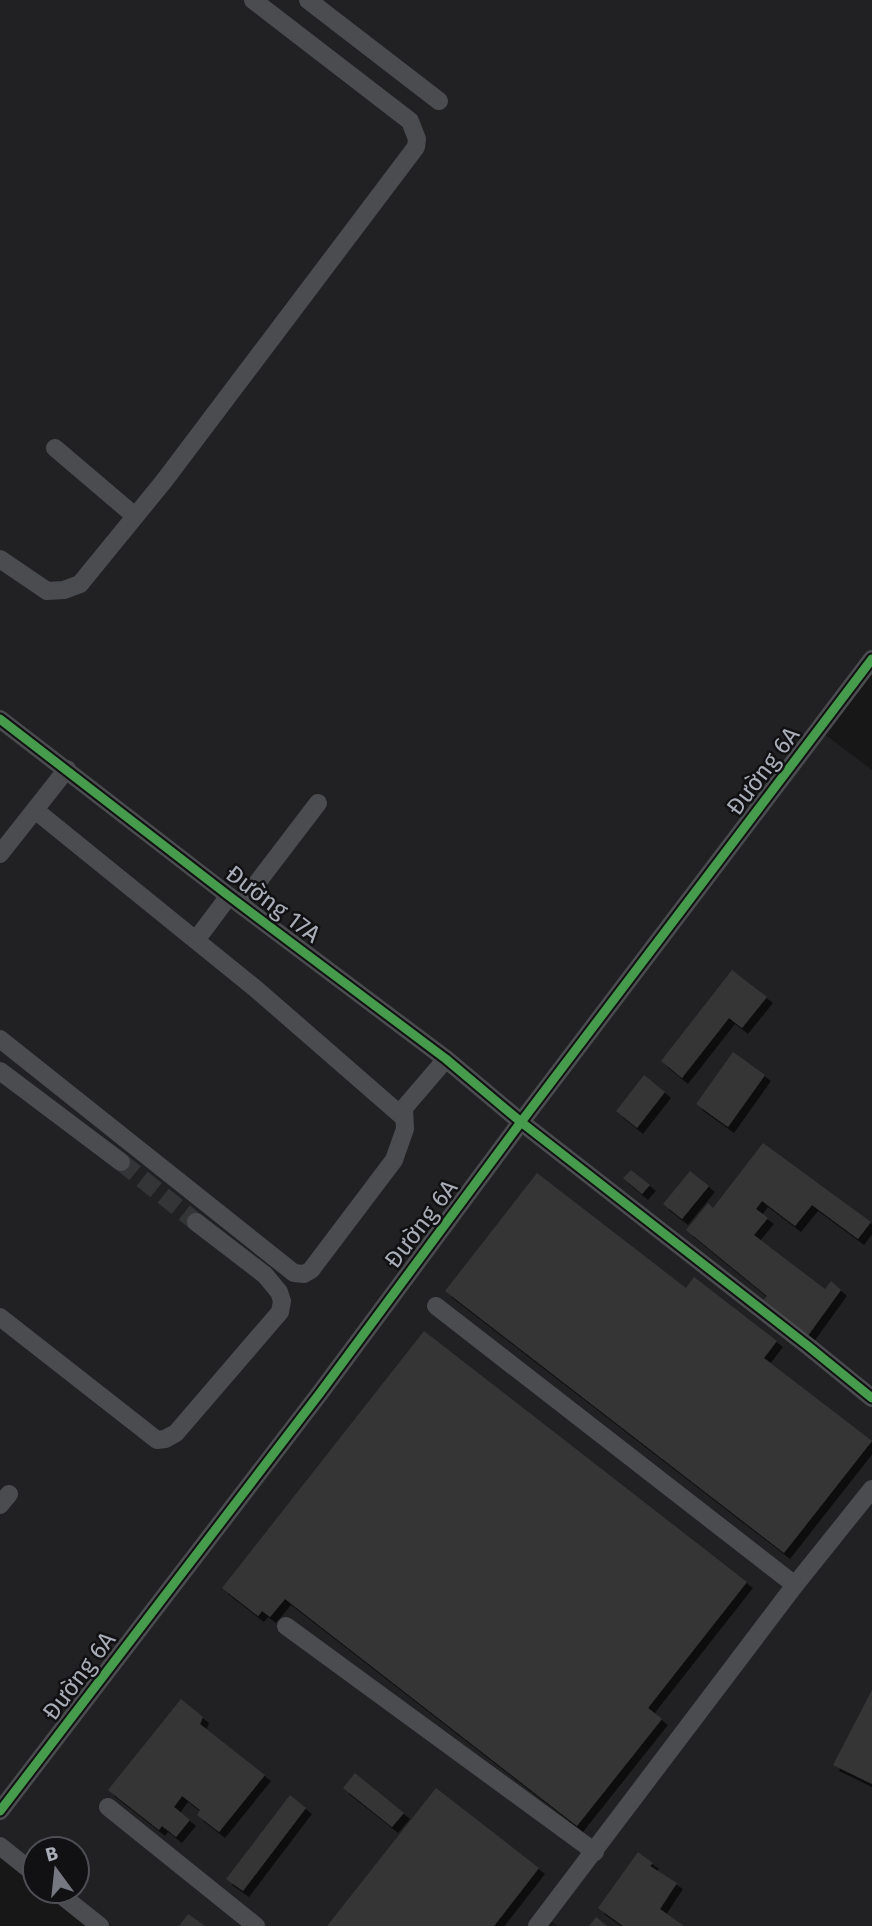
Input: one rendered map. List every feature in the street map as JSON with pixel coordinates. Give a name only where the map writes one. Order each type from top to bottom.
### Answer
[{"type":"street","points":[[0,559],[47,591],[64,590],[80,584],[164,481],[416,147],[417,139],[410,121],[253,0]]},
{"type":"street","points":[[308,0],[439,101]]},
{"type":"street","points":[[55,448],[135,516]]},
{"type":"street","name":"Đường 6A","points":[[0,1811],[320,1393],[521,1122],[872,659]]},
{"type":"street","name":"Đường 17A","points":[[0,719],[446,1059],[521,1122],[872,1398]]},
{"type":"street","points":[[0,853],[67,769]]},
{"type":"street","points":[[196,940],[235,900],[318,803]]},
{"type":"street","points":[[34,810],[256,989],[403,1117]]},
{"type":"street","points":[[0,1039],[294,1273],[304,1274],[311,1270],[394,1160],[405,1129],[404,1108],[446,1059]]},
{"type":"street","points":[[0,1071],[121,1162]]},
{"type":"street","points":[[0,1317],[157,1440],[166,1439],[176,1433],[280,1312],[282,1301],[279,1292],[265,1275],[196,1222]]},
{"type":"street","points":[[436,1306],[795,1585]]},
{"type":"street","points":[[542,1924],[795,1585],[872,1489]]},
{"type":"street","points":[[286,1626],[595,1852]]},
{"type":"street","points":[[108,1807],[246,1923]]},
{"type":"street","points":[[0,1846],[21,1863]]},
{"type":"street","points":[[74,1905],[100,1926]]},
{"type":"shaded area","points":[[0,0],[872,0],[872,674],[823,733],[872,770],[872,1480],[788,1585],[530,1926],[109,1926],[83,1905],[91,1905],[91,1835],[21,1835],[21,1856],[0,1839]]},
{"type":"shaded area","points":[[872,1498],[872,1926],[558,1926],[549,1920]]},
{"type":"building","points":[[732,970],[767,997],[742,1028],[729,1018],[682,1078],[661,1061]]},
{"type":"building","points":[[733,1052],[765,1075],[728,1127],[696,1104]]},
{"type":"building","points":[[644,1075],[665,1092],[637,1128],[616,1111]]},
{"type":"building","points":[[763,1143],[871,1222],[858,1239],[812,1205],[795,1226],[762,1201],[756,1209],[768,1218],[754,1235],[825,1289],[831,1281],[841,1290],[807,1337],[761,1302],[767,1296],[686,1230],[708,1203],[713,1208]]},
{"type":"building","points":[[631,1170],[650,1185],[642,1194],[623,1178]]},
{"type":"building","points":[[690,1171],[709,1186],[682,1219],[663,1204]]},
{"type":"building","points":[[537,1173],[686,1288],[694,1277],[777,1341],[764,1358],[872,1441],[784,1553],[445,1291]]},
{"type":"building","points":[[424,1331],[747,1582],[648,1708],[662,1719],[577,1826],[285,1599],[270,1617],[262,1611],[258,1616],[222,1588]]},
{"type":"building","points":[[872,1690],[872,1784],[833,1765]]},
{"type":"building","points":[[181,1699],[203,1717],[200,1724],[265,1775],[219,1832],[197,1815],[200,1810],[182,1796],[174,1807],[190,1820],[176,1837],[162,1826],[159,1830],[108,1790]]},
{"type":"building","points":[[355,1773],[404,1813],[392,1827],[343,1788]]},
{"type":"building","points":[[436,1788],[539,1868],[494,1926],[327,1926]]},
{"type":"building","points":[[290,1795],[306,1808],[243,1891],[226,1879]]},
{"type":"building","points":[[638,1852],[653,1863],[650,1866],[677,1883],[660,1909],[684,1926],[623,1926],[598,1908]]},
{"type":"building","points":[[188,1914],[205,1926],[179,1926]]},
{"type":"building","points":[[596,1917],[607,1926],[589,1926]]},
{"type":"tunnel","points":[[121,1162],[196,1222]]},
{"type":"cycle path","points":[[0,1811],[320,1393],[521,1122],[872,659]]},
{"type":"cycle path","points":[[0,719],[446,1059],[521,1122],[872,1398]]}]
